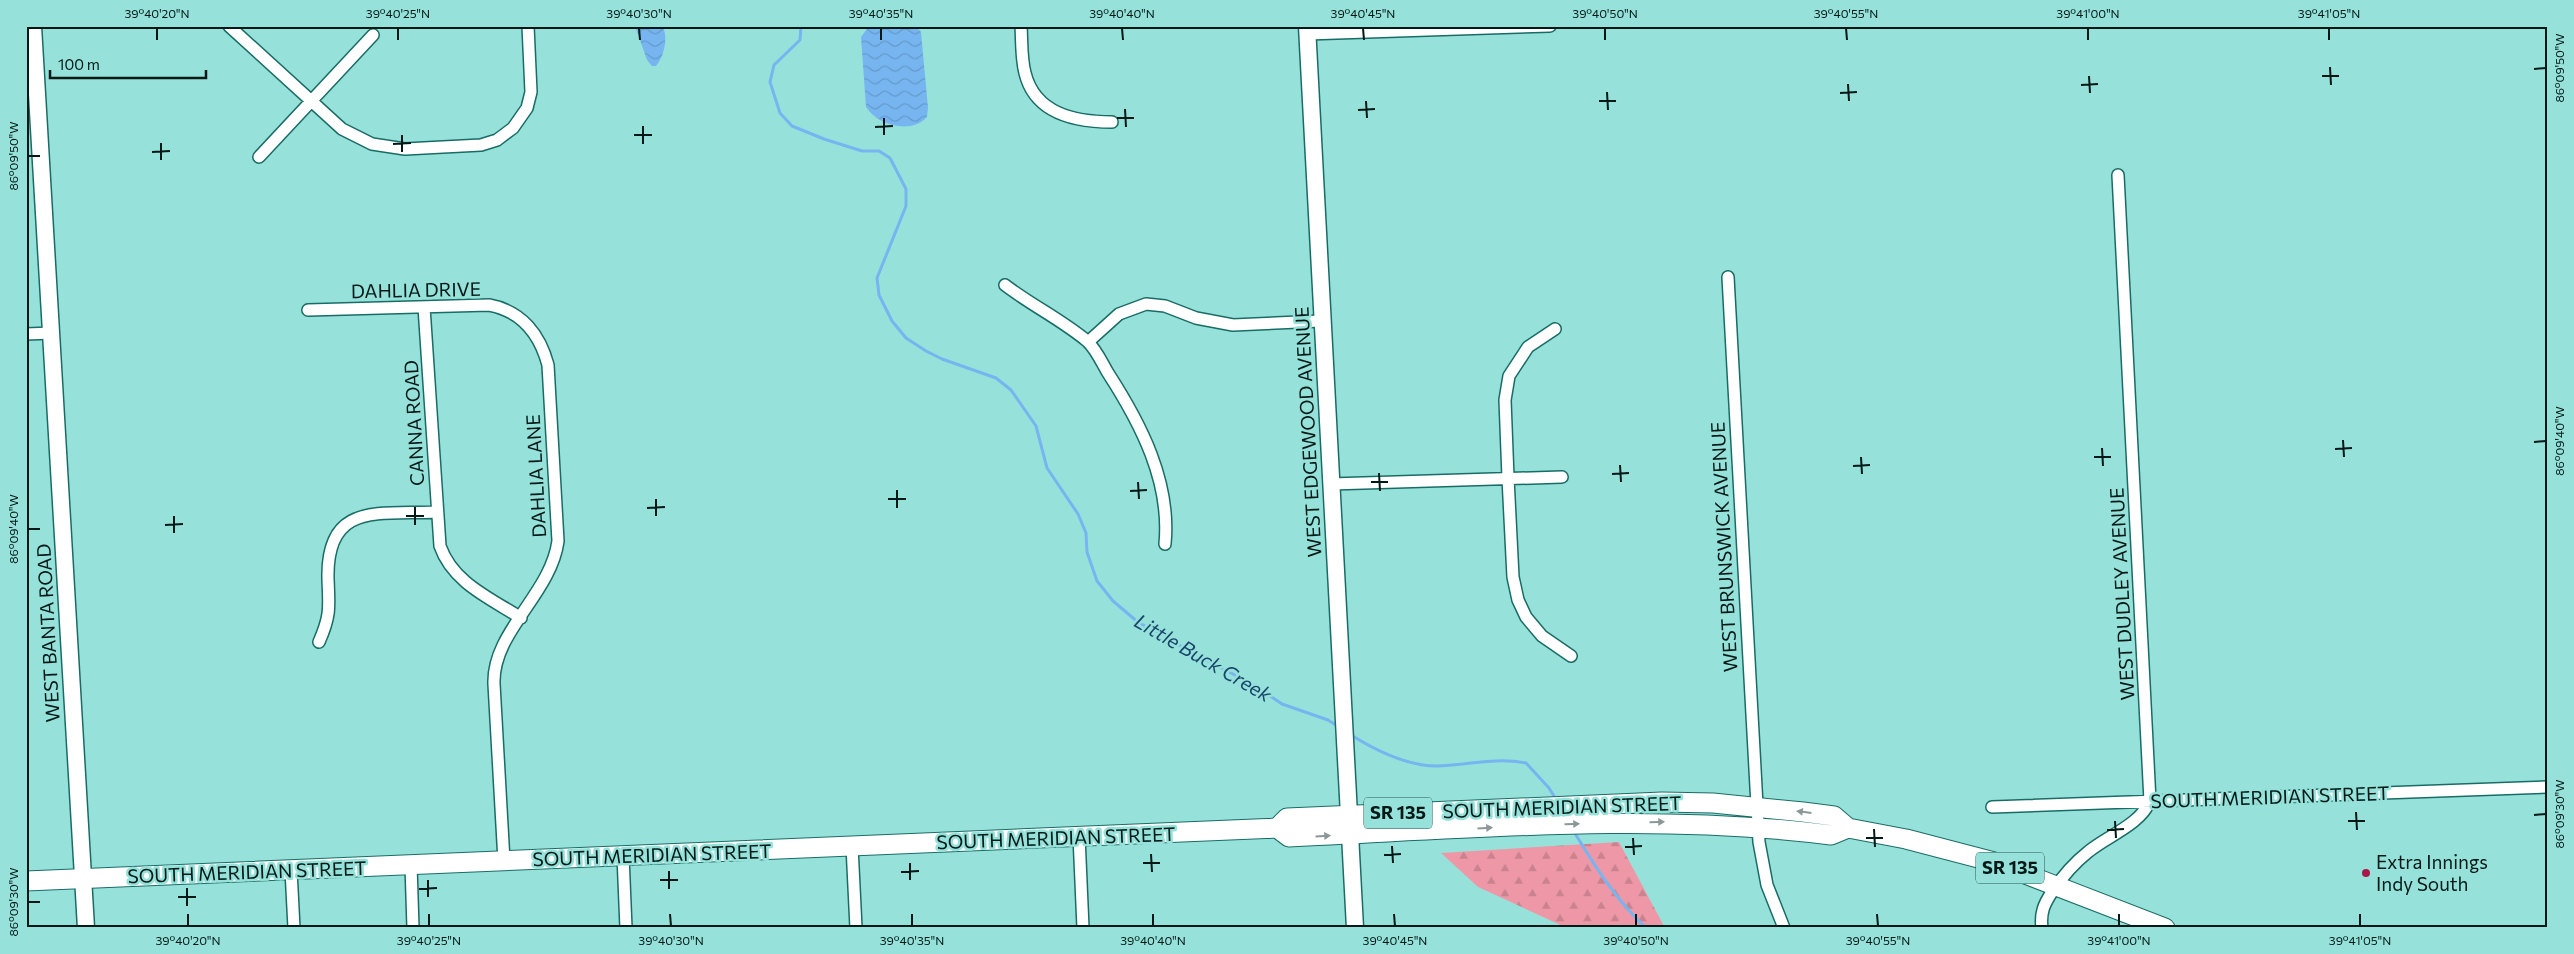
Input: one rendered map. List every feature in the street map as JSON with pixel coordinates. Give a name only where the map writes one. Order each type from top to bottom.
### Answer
[{"type":"main road","name":"SOUTH MERIDIAN STREET","points":[[1277,828],[1287,818],[1596,804],[1688,802],[1757,816]]},
{"type":"main road","name":"SOUTH MERIDIAN STREET","points":[[26,881],[1277,828],[1289,837],[1609,823],[1699,823],[1757,816],[1834,816],[1848,828],[1906,839],[1994,862],[2165,928]]},
{"type":"street","name":"WEST BANTA ROAD","points":[[33,26],[86,928]]},
{"type":"street","points":[[229,26],[350,134],[363,141],[391,148],[481,146],[505,135],[518,123],[527,108],[531,92],[528,26]]},
{"type":"street","points":[[1021,26],[1025,74],[1041,101],[1058,114],[1071,119],[1112,122]]},
{"type":"street","points":[[1307,30],[1550,26]]},
{"type":"street","name":"WEST EDGEWOOD AVENUE","points":[[1307,30],[1355,928]]},
{"type":"street","points":[[259,158],[373,35]]},
{"type":"street","name":"WEST DUDLEY AVENUE","points":[[2118,175],[2150,801]]},
{"type":"street","name":"WEST BRUNSWICK AVENUE","points":[[1728,277],[1757,816],[1767,885],[1784,928]]},
{"type":"street","points":[[1005,285],[1088,342],[1130,406],[1148,445],[1161,493],[1165,544]]},
{"type":"street","points":[[1088,342],[1119,314],[1146,304],[1165,306],[1205,321],[1233,325],[1322,321]]},
{"type":"street","name":"DAHLIA DRIVE","points":[[308,310],[480,305],[499,307],[524,321],[540,343]]},
{"type":"street","name":"CANNA ROAD","points":[[424,306],[440,546],[451,568],[466,583],[521,618]]},
{"type":"street","points":[[1555,329],[1528,347],[1509,376],[1505,400],[1513,577],[1518,600],[1526,618],[1542,636],[1572,656]]},
{"type":"street","points":[[26,334],[52,333]]},
{"type":"street","name":"DAHLIA LANE","points":[[504,861],[494,671],[500,650],[552,565],[558,542],[548,365],[540,343]]},
{"type":"street","points":[[1331,484],[1562,477]]},
{"type":"street","points":[[320,642],[330,619],[329,549],[341,528],[352,520],[366,516],[437,512]]},
{"type":"street","name":"SOUTH MERIDIAN STREET","points":[[1992,806],[2548,787]]},
{"type":"street","points":[[2042,928],[2041,912],[2056,886],[2081,857],[2138,817],[2150,801]]},
{"type":"street","points":[[1079,836],[1083,928]]},
{"type":"street","points":[[852,846],[856,928]]},
{"type":"street","points":[[623,856],[626,928]]},
{"type":"street","points":[[411,865],[413,928]]},
{"type":"street","points":[[291,870],[294,928]]},
{"type":"green space","points":[[1619,842],[1665,928],[1567,928],[1478,887],[1441,853]]},
{"type":"water","points":[[635,26],[662,26],[665,35],[665,46],[656,66],[652,66],[647,60]]},
{"type":"water","points":[[869,26],[916,26],[921,32],[928,108],[927,117],[912,126],[895,126],[886,123],[878,119],[866,107],[861,37]]},
{"type":"waterway","name":"Little Buck Creek","points":[[801,26],[800,40],[774,65],[770,82],[780,113],[792,126],[824,139],[862,151],[879,151],[890,158],[906,189],[906,206],[877,278],[879,295],[892,321],[906,338],[926,351],[942,359],[996,378],[1011,390],[1036,426],[1047,468],[1078,514],[1086,533],[1087,552],[1097,581],[1113,601],[1139,623],[1254,685],[1282,704],[1328,720],[1339,727]]},
{"type":"waterway","name":"Little Buck Creek","points":[[1351,735],[1392,756],[1426,765],[1437,766],[1493,761],[1526,763],[1549,788],[1557,801]]},
{"type":"waterway","name":"Little Buck Creek","points":[[1573,830],[1615,894],[1646,928]]},
{"type":"place","name":"Extra Innings Indy South","points":[[2366,873]]}]
